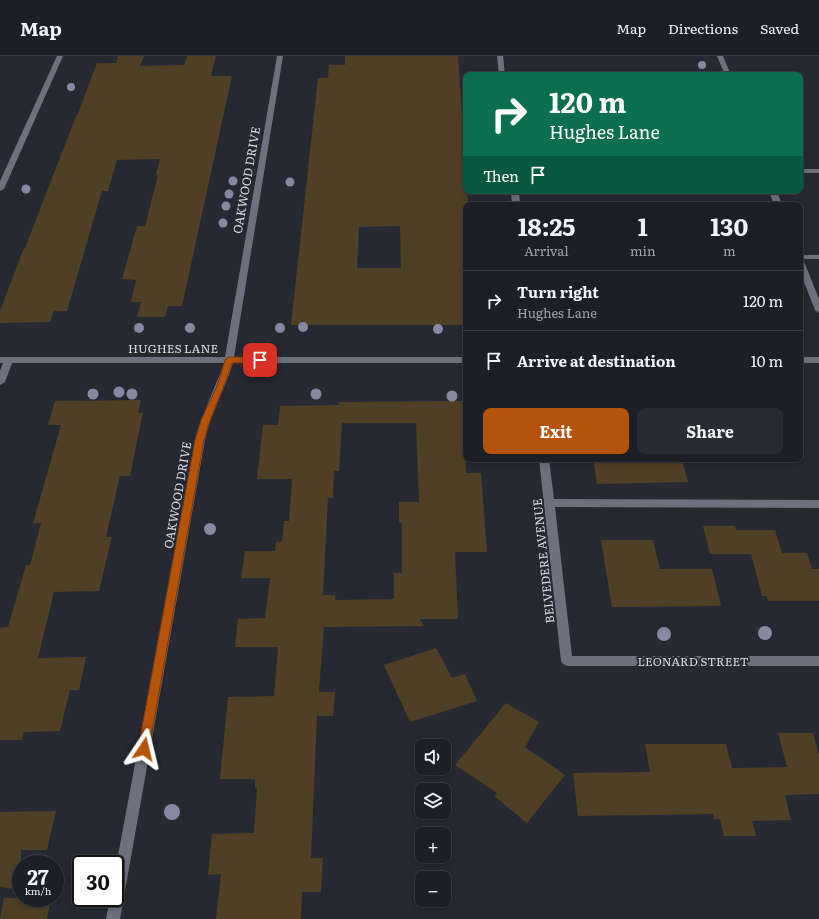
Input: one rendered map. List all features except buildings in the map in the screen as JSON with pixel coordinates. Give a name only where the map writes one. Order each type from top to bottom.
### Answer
[{"type":"street","points":[[0,190],[60,56]]},
{"type":"street","name":"OAKWOOD DRIVE","points":[[113,919],[200,440],[205,420],[221,386],[229,360],[280,56]]},
{"type":"street","points":[[500,56],[502,72]]},
{"type":"street","points":[[720,56],[727,72]]},
{"type":"street","points":[[803,171],[819,171]]},
{"type":"street","points":[[803,257],[819,257]]},
{"type":"street","points":[[803,269],[819,310]]},
{"type":"street","points":[[0,382],[5,360]]},
{"type":"street","name":"HUGHES LANE","points":[[5,360],[463,360]]},
{"type":"street","points":[[803,360],[819,360]]},
{"type":"street","name":"BELVEDERE AVENUE","points":[[544,462],[566,661]]},
{"type":"street","points":[[549,503],[819,504]]},
{"type":"street","name":"LEONARD STREET","points":[[566,661],[819,662]]},
{"type":"route","points":[[144,749],[200,440],[205,420],[221,386],[229,360],[260,360]]}]
